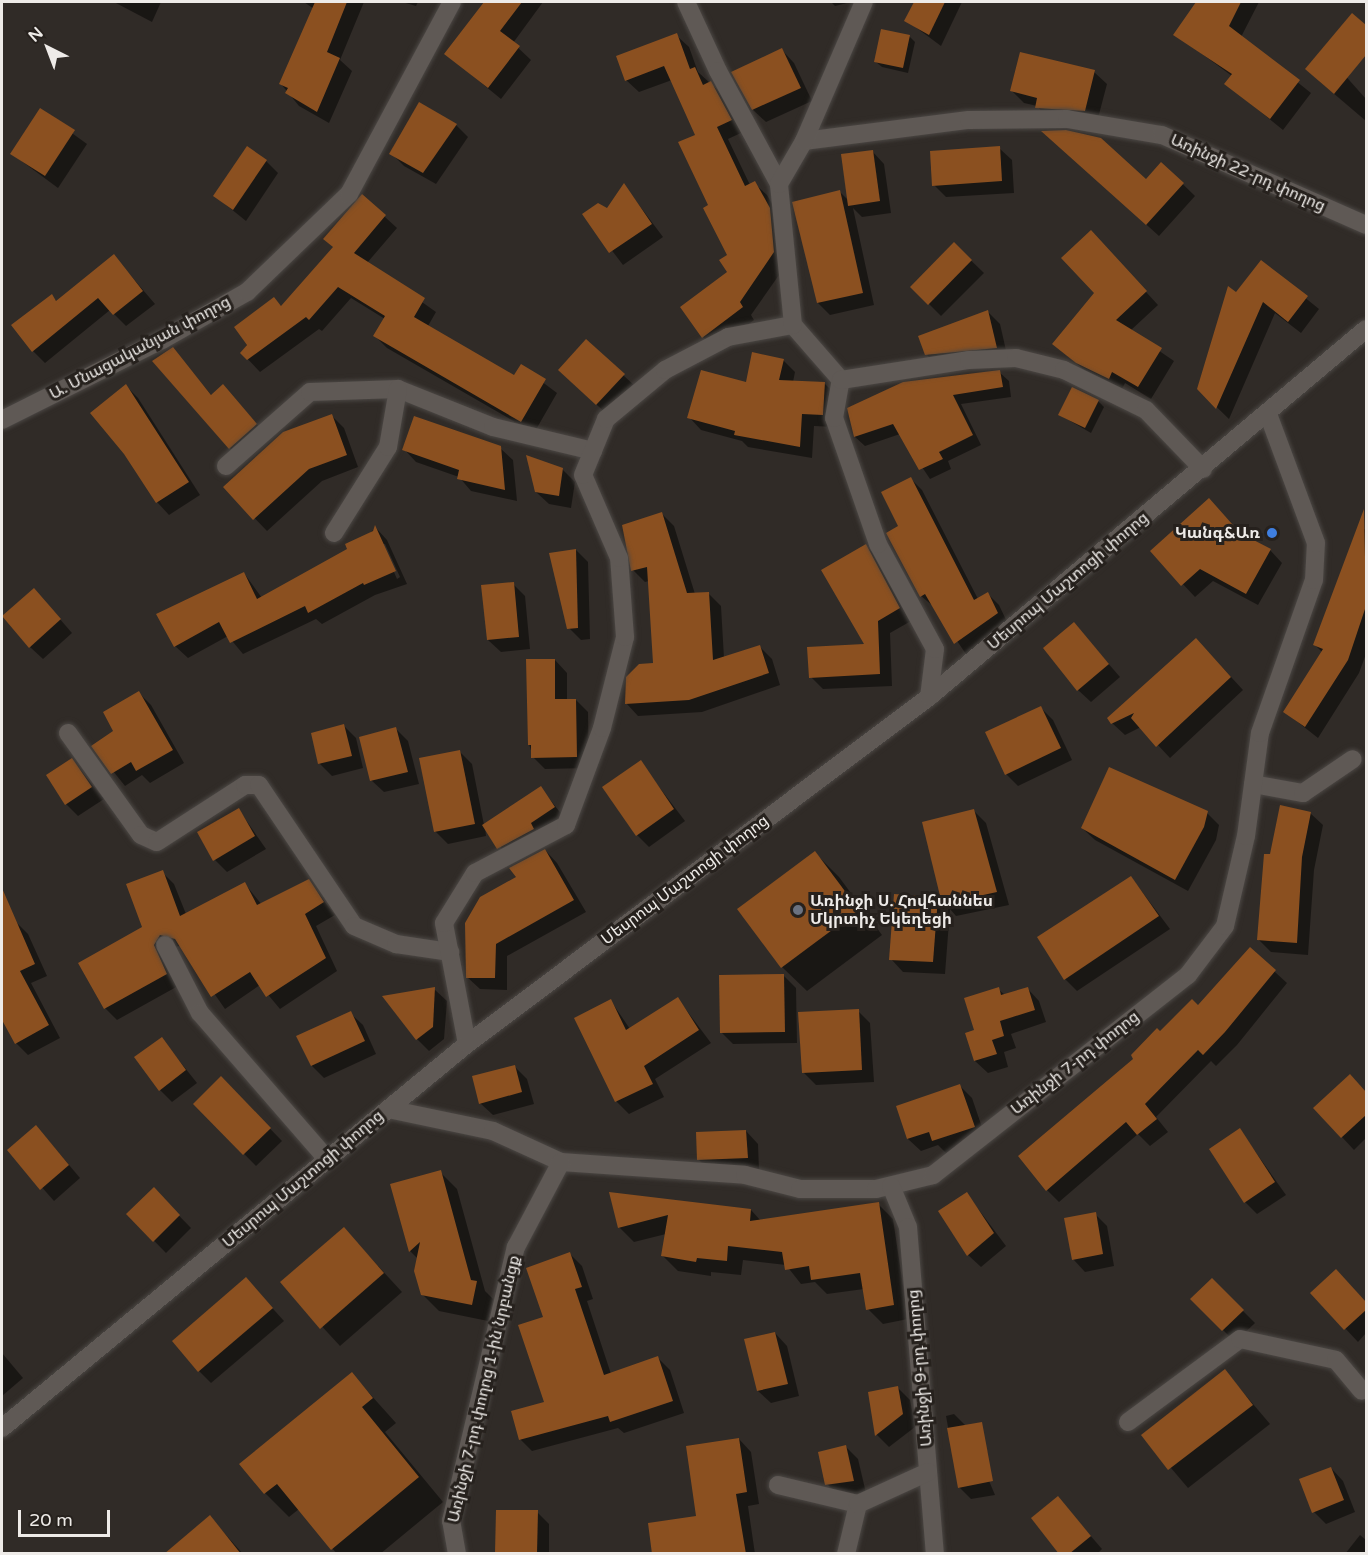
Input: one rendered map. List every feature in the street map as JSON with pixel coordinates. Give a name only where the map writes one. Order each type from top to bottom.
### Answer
[{"type":"street","name":"Ա. Մնացականյան փողոց","points":[[2,420],[162,340],[247,292],[349,194],[452,2]]},
{"type":"street","points":[[686,2],[718,71],[779,184],[793,325],[841,380]]},
{"type":"street","points":[[779,184],[804,141],[864,2]]},
{"type":"street","name":"Առինջի 22-րդ փողոց","points":[[804,141],[969,120],[1067,119],[1162,135],[1366,225]]},
{"type":"street","points":[[467,1044],[444,923],[475,873],[566,825],[602,728],[625,637],[619,558],[583,475],[606,419],[665,370],[728,337],[793,325]]},
{"type":"street","name":"Մեսրոպ Մաշտոցի փողոց","points":[[2,1428],[467,1044],[928,697],[1364,334]]},
{"type":"street","points":[[841,380],[969,360],[1016,358],[1054,367],[1146,410],[1203,469]]},
{"type":"street","points":[[841,380],[834,418],[878,544],[935,649],[928,697]]},
{"type":"street","points":[[226,466],[310,392],[398,389],[493,427],[593,451]]},
{"type":"street","points":[[334,533],[388,447],[398,389]]},
{"type":"street","name":"Առինջի 7-րդ փողոց","points":[[388,1109],[493,1131],[561,1162],[745,1175],[800,1189],[876,1189],[933,1175],[1188,975],[1225,926],[1246,836],[1260,733],[1314,580],[1316,543],[1268,414]]},
{"type":"street","points":[[68,733],[141,835],[157,842],[245,785],[259,785],[354,926],[396,944],[450,952]]},
{"type":"street","points":[[1253,784],[1304,793],[1353,759]]},
{"type":"street","points":[[165,945],[200,1013],[327,1159]]},
{"type":"street","name":"Առինջի 7-րդ փողոց 1-ին նրբանցք","points":[[458,1554],[451,1521],[516,1247],[561,1162]]},
{"type":"street","name":"Առինջի 9-րդ փողոց","points":[[891,1186],[908,1227],[935,1554]]},
{"type":"street","points":[[1128,1422],[1240,1339],[1336,1360],[1365,1391]]},
{"type":"street","points":[[778,1485],[858,1503],[928,1472]]},
{"type":"street","points":[[846,1554],[858,1503]]},
{"type":"building","points":[[315,2],[347,2],[327,52],[340,58],[317,112],[285,93],[288,88],[279,84]]},
{"type":"building","points":[[484,2],[522,2],[500,31],[520,46],[488,88],[444,54]]},
{"type":"building","points":[[914,2],[945,2],[929,35],[904,21]]},
{"type":"building","points":[[1196,2],[1241,2],[1229,26],[1300,80],[1270,119],[1224,84],[1232,74],[1173,35]]},
{"type":"building","points":[[1352,13],[1366,25],[1366,55],[1334,94],[1305,69]]},
{"type":"building","points":[[881,29],[910,35],[903,68],[874,62]]},
{"type":"building","points":[[677,33],[690,69],[695,67],[703,85],[711,81],[732,120],[717,127],[745,186],[755,181],[770,208],[774,252],[740,302],[743,307],[702,338],[680,307],[727,272],[719,260],[727,255],[703,208],[708,205],[678,142],[695,135],[664,66],[625,81],[616,56]]},
{"type":"building","points":[[782,48],[801,88],[752,110],[731,72]]},
{"type":"building","points":[[1020,52],[1095,70],[1085,111],[1035,108],[1037,98],[1010,91]]},
{"type":"building","points":[[419,102],[457,124],[423,173],[389,154]]},
{"type":"building","points":[[40,108],[75,130],[45,176],[10,154]]},
{"type":"building","points":[[1066,130],[1101,138],[1146,179],[1161,162],[1184,183],[1146,225],[1041,131]]},
{"type":"building","points":[[247,146],[267,160],[233,210],[213,196]]},
{"type":"building","points":[[1000,146],[1002,181],[932,186],[930,151]]},
{"type":"building","points":[[873,150],[880,201],[848,206],[841,154]]},
{"type":"building","points":[[624,183],[652,224],[609,253],[582,214],[598,203],[607,208]]},
{"type":"building","points":[[840,190],[863,293],[817,303],[792,202]]},
{"type":"building","points":[[362,194],[386,215],[354,253],[425,298],[414,317],[514,375],[521,364],[546,379],[521,422],[373,336],[385,316],[338,287],[309,320],[306,317],[247,360],[240,353],[247,345],[234,327],[274,297],[281,306],[333,247],[323,239]]},
{"type":"building","points":[[1091,230],[1147,291],[1116,320],[1162,348],[1138,387],[1112,372],[1109,379],[1076,363],[1052,344],[1094,293],[1061,258]]},
{"type":"building","points":[[954,242],[972,260],[928,305],[910,287]]},
{"type":"building","points":[[114,254],[143,291],[113,315],[98,298],[32,352],[11,325],[52,294],[56,301]]},
{"type":"building","points":[[1261,260],[1308,296],[1288,322],[1263,302],[1216,409],[1197,389],[1228,286],[1236,292]]},
{"type":"building","points":[[988,310],[997,348],[925,355],[918,336]]},
{"type":"building","points":[[586,339],[625,374],[596,405],[558,370]]},
{"type":"building","points":[[173,347],[211,395],[223,384],[257,424],[229,449],[152,361]]},
{"type":"building","points":[[752,352],[784,359],[779,380],[825,382],[823,415],[802,414],[800,447],[734,435],[735,431],[687,418],[701,370],[746,382]]},
{"type":"building","points":[[1000,370],[1003,387],[953,395],[973,435],[939,452],[943,459],[919,470],[893,424],[854,437],[847,408],[903,382]]},
{"type":"building","points":[[126,384],[189,482],[156,503],[124,454],[90,413]]},
{"type":"building","points":[[1072,387],[1099,400],[1085,428],[1058,415]]},
{"type":"building","points":[[332,414],[347,455],[309,469],[253,520],[223,487],[283,432]]},
{"type":"building","points":[[414,416],[501,446],[505,490],[457,479],[459,470],[402,450]]},
{"type":"building","points":[[526,455],[563,468],[559,496],[535,492]]},
{"type":"building","points":[[911,477],[974,600],[988,592],[998,613],[954,644],[925,594],[920,597],[886,533],[898,526],[881,492]]},
{"type":"building","points":[[1209,498],[1240,533],[1271,549],[1246,594],[1200,569],[1181,586],[1150,551]]},
{"type":"building","points":[[1364,509],[1366,606],[1348,660],[1305,727],[1283,712],[1323,649],[1313,645]]},
{"type":"building","points":[[662,512],[687,593],[709,592],[713,660],[760,645],[769,673],[689,700],[625,704],[626,677],[639,664],[653,663],[647,567],[631,571],[622,525]]},
{"type":"building","points":[[375,525],[396,571],[364,585],[363,583],[308,613],[305,606],[230,643],[219,622],[174,647],[156,614],[244,572],[257,599],[347,549],[345,544],[373,531]]},
{"type":"building","points":[[866,544],[900,608],[878,621],[880,674],[809,678],[807,647],[864,644],[821,570]]},
{"type":"building","points":[[576,549],[578,628],[567,629],[549,553]]},
{"type":"building","points":[[514,582],[519,637],[487,640],[481,585]]},
{"type":"building","points":[[34,588],[61,619],[29,648],[2,616]]},
{"type":"building","points":[[1074,622],[1109,664],[1077,691],[1043,648]]},
{"type":"building","points":[[1196,638],[1231,677],[1156,747],[1131,718],[1134,713],[1111,724],[1107,718]]},
{"type":"building","points":[[526,659],[555,659],[555,699],[576,699],[577,757],[531,758],[531,745],[528,745]]},
{"type":"building","points":[[139,691],[173,750],[136,771],[131,762],[111,774],[91,746],[113,731],[103,712]]},
{"type":"building","points":[[1041,706],[1061,748],[1005,775],[985,732]]},
{"type":"building","points":[[344,724],[352,756],[318,764],[311,733]]},
{"type":"building","points":[[396,727],[408,772],[370,781],[359,737]]},
{"type":"building","points":[[460,750],[475,824],[434,832],[419,758]]},
{"type":"building","points":[[72,758],[92,787],[65,805],[46,775]]},
{"type":"building","points":[[641,760],[674,809],[636,836],[602,787]]},
{"type":"building","points":[[1109,767],[1208,811],[1204,827],[1175,880],[1081,828]]},
{"type":"building","points":[[541,786],[555,807],[531,823],[534,829],[497,849],[482,825]]},
{"type":"building","points":[[1280,805],[1311,812],[1302,857],[1297,943],[1257,940],[1264,854],[1270,854]]},
{"type":"building","points":[[239,808],[255,836],[213,861],[197,832]]},
{"type":"building","points":[[974,809],[997,892],[942,904],[922,822]]},
{"type":"building","points":[[545,849],[574,900],[496,944],[495,978],[466,978],[465,923],[480,897],[516,877],[509,868]]},
{"type":"building","name":"Առինջի Ս. Հովհաննես Մկրտիչ Եկեղեցի","points":[[815,851],[859,910],[781,968],[737,909]]},
{"type":"building","points":[[163,870],[180,916],[245,882],[257,905],[309,879],[324,902],[305,914],[326,958],[266,997],[250,972],[211,997],[175,939],[160,935],[154,945],[167,974],[104,1009],[78,963],[142,927],[126,884]]},
{"type":"building","points":[[1131,876],[1159,916],[1064,980],[1037,937]]},
{"type":"building","points":[[2,888],[35,964],[20,971],[49,1025],[15,1044],[2,1020]]},
{"type":"building","points":[[894,894],[938,897],[933,962],[889,960]]},
{"type":"building","points":[[1250,947],[1276,970],[1203,1055],[1198,1050],[1145,1104],[1157,1119],[1137,1135],[1126,1122],[1046,1191],[1018,1156],[1133,1059],[1131,1055],[1157,1028],[1160,1031],[1192,999],[1198,1005]]},
{"type":"building","points":[[784,974],[785,1032],[720,1033],[719,975]]},
{"type":"building","points":[[435,987],[433,1027],[416,1040],[382,996]]},
{"type":"building","points":[[999,987],[1001,995],[1028,987],[1035,1010],[1000,1021],[1004,1036],[992,1040],[997,1054],[974,1061],[965,1033],[974,1030],[964,998]]},
{"type":"building","points":[[678,997],[699,1030],[644,1066],[653,1084],[615,1102],[574,1018],[611,999],[626,1030]]},
{"type":"building","points":[[859,1009],[862,1070],[802,1073],[798,1012]]},
{"type":"building","points":[[351,1011],[365,1041],[311,1066],[296,1036]]},
{"type":"building","points":[[162,1037],[186,1070],[159,1091],[134,1057]]},
{"type":"building","points":[[515,1065],[522,1092],[479,1104],[472,1076]]},
{"type":"building","points":[[1350,1074],[1366,1092],[1366,1115],[1341,1138],[1313,1108]]},
{"type":"building","points":[[221,1076],[271,1128],[243,1155],[193,1104]]},
{"type":"building","points":[[960,1084],[975,1127],[932,1141],[929,1132],[907,1139],[896,1106]]},
{"type":"building","points":[[36,1125],[69,1165],[40,1190],[7,1150]]},
{"type":"building","points":[[1240,1128],[1275,1182],[1244,1203],[1209,1149]]},
{"type":"building","points":[[746,1130],[748,1158],[697,1160],[696,1132]]},
{"type":"building","points":[[441,1170],[471,1280],[477,1281],[472,1305],[421,1295],[414,1271],[420,1242],[409,1252],[390,1184]]},
{"type":"building","points":[[154,1187],[180,1215],[153,1242],[126,1214]]},
{"type":"building","points":[[609,1192],[751,1209],[750,1221],[879,1202],[894,1305],[866,1310],[860,1273],[811,1280],[809,1266],[785,1270],[782,1252],[728,1246],[727,1261],[697,1258],[696,1262],[661,1256],[668,1215],[618,1228]]},
{"type":"building","points":[[967,1192],[994,1233],[967,1256],[938,1211]]},
{"type":"building","points":[[1096,1212],[1103,1254],[1072,1260],[1064,1218]]},
{"type":"building","points":[[344,1227],[384,1273],[320,1329],[280,1282]]},
{"type":"building","points":[[570,1252],[582,1287],[575,1289],[604,1375],[658,1356],[673,1401],[610,1422],[608,1416],[519,1440],[511,1411],[544,1402],[518,1325],[543,1317],[526,1268]]},
{"type":"building","points":[[1336,1269],[1366,1302],[1366,1310],[1344,1330],[1310,1293]]},
{"type":"building","points":[[246,1277],[273,1308],[198,1372],[172,1341]]},
{"type":"building","points":[[1212,1278],[1244,1310],[1222,1331],[1190,1299]]},
{"type":"building","points":[[775,1332],[788,1384],[757,1391],[744,1339]]},
{"type":"building","points":[[1225,1369],[1253,1405],[1168,1470],[1141,1435]]},
{"type":"building","points":[[352,1372],[373,1398],[362,1407],[419,1477],[331,1550],[277,1484],[264,1494],[239,1464]]},
{"type":"building","points":[[898,1386],[903,1414],[875,1436],[868,1392]]},
{"type":"building","points":[[982,1422],[993,1481],[958,1488],[947,1428]]},
{"type":"building","points":[[739,1438],[747,1492],[736,1494],[746,1554],[652,1554],[648,1523],[696,1516],[686,1446]]},
{"type":"building","points":[[846,1445],[854,1481],[825,1485],[818,1452]]},
{"type":"building","points":[[1331,1467],[1344,1500],[1312,1513],[1299,1479]]},
{"type":"building","points":[[1058,1496],[1091,1536],[1069,1554],[1059,1554],[1031,1518]]},
{"type":"building","points":[[496,1510],[538,1510],[537,1554],[495,1554]]},
{"type":"building","points":[[210,1515],[241,1554],[164,1554]]},
{"type":"place","name":"Կանգ&Առ","points":[[1272,533]]},
{"type":"place","name":"Առինջի Ս. Հովհաննես Մկրտիչ Եկեղեցի","points":[[798,910]]}]
